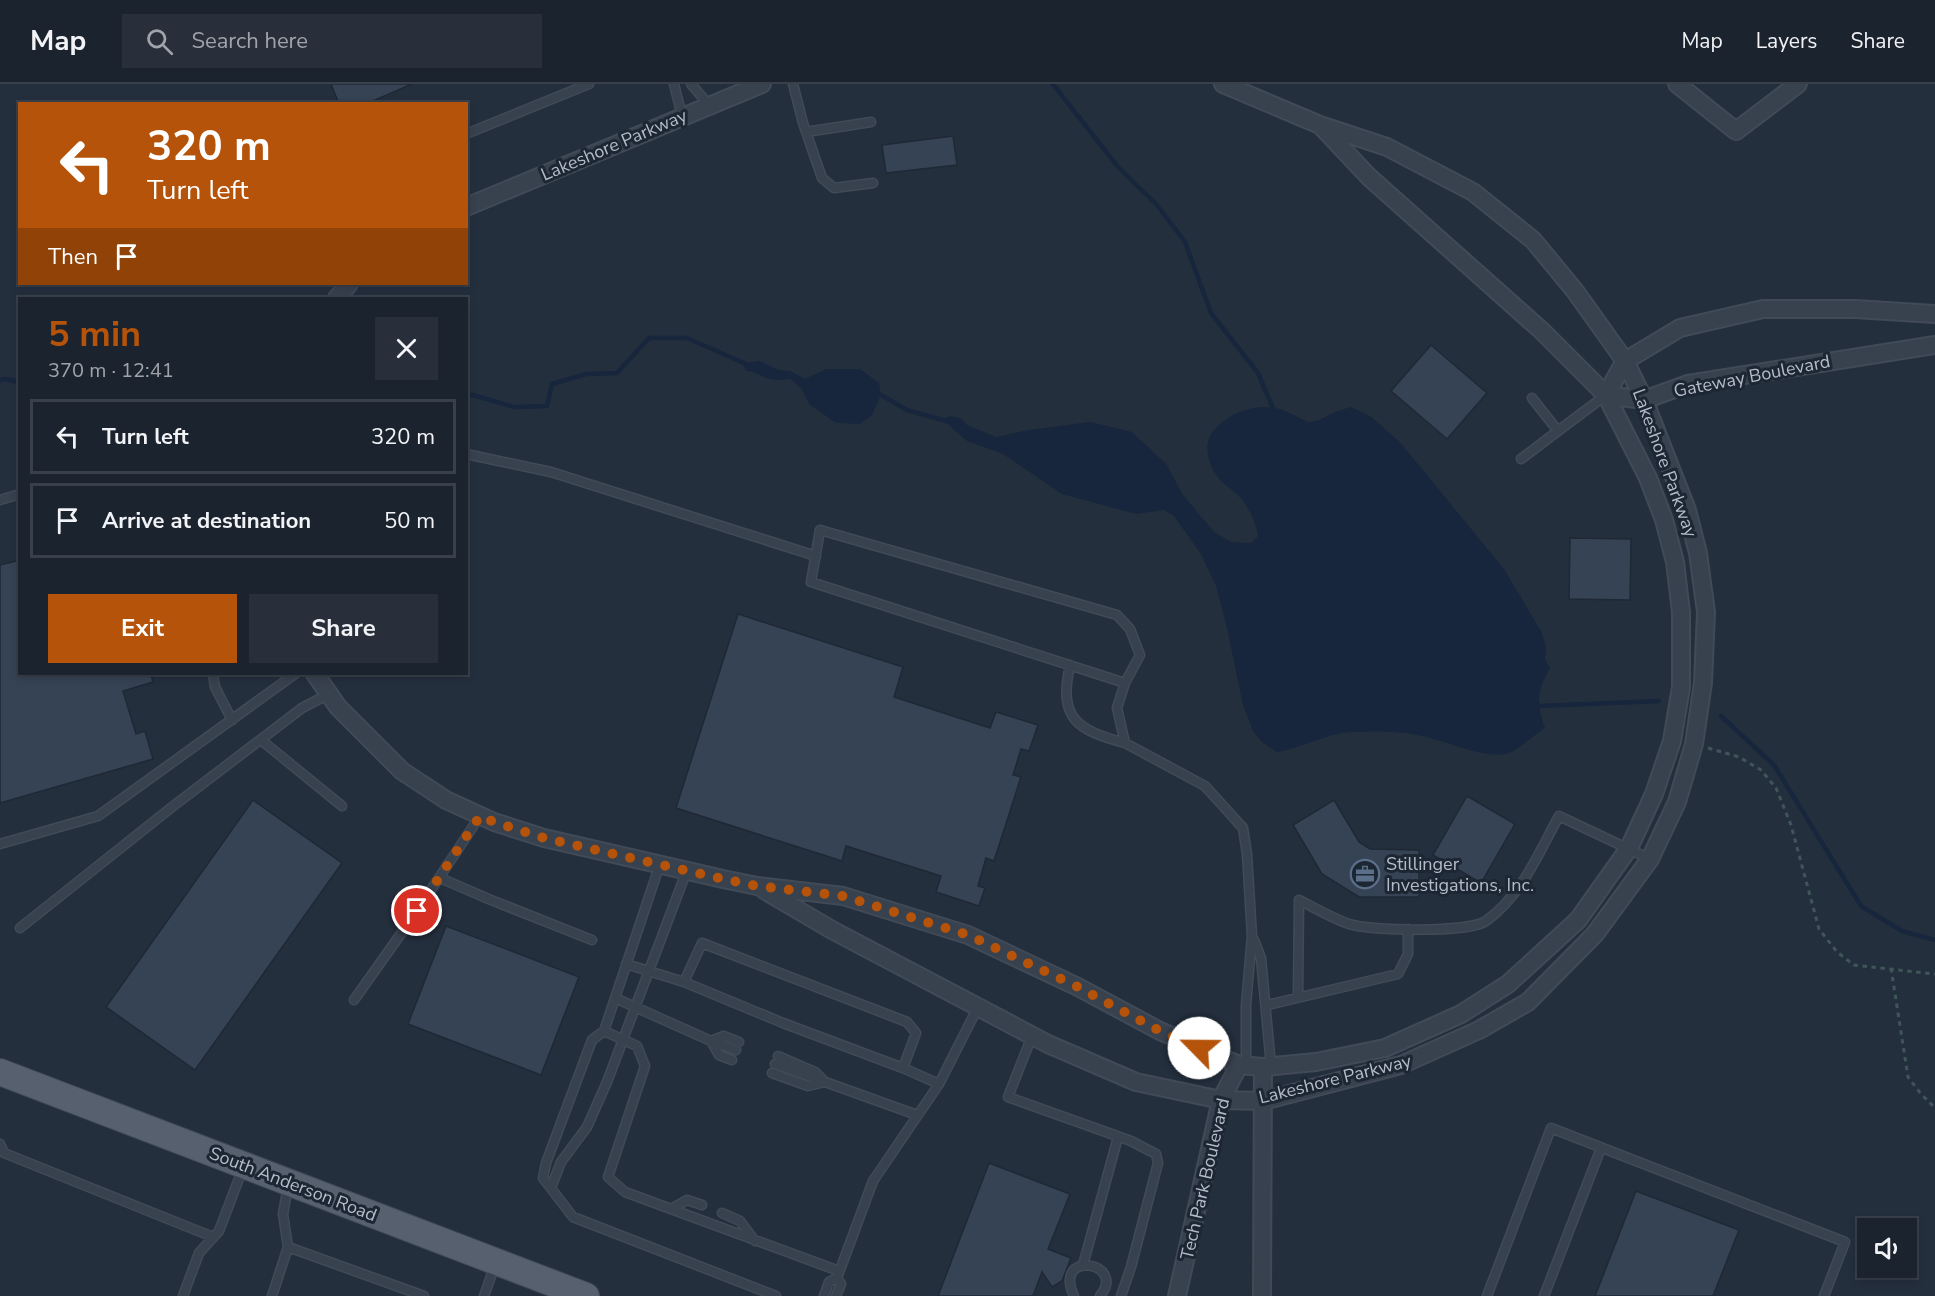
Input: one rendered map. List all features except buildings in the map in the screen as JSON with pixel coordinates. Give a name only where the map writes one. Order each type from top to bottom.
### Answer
[{"type":"main road","name":"South Anderson Road","points":[[0,1072],[586,1296]]},
{"type":"street","name":"Lakeshore Parkway","points":[[468,206],[762,84]]},
{"type":"street","name":"Lakeshore Parkway","points":[[757,886],[832,930],[1032,1036],[1136,1082],[1221,1100],[1263,1101],[1401,1065],[1479,1030],[1528,1002],[1595,934],[1650,859],[1677,802],[1694,744],[1703,683],[1706,612],[1698,553],[1687,510],[1644,400],[1625,361],[1575,291],[1533,240],[1473,192],[1387,147],[1320,125],[1223,84]]},
{"type":"street","points":[[1677,84],[1736,131],[1798,84]]},
{"type":"street","name":"Lakeshore Parkway","points":[[316,675],[338,707],[402,771],[446,800],[494,822],[544,838],[757,886],[843,896],[968,935],[1078,987],[1160,1031],[1243,1065],[1267,1066],[1316,1062],[1385,1048],[1461,1014],[1508,984],[1578,920],[1629,848],[1654,794],[1672,741],[1681,687],[1681,612],[1675,562],[1664,520],[1648,478],[1606,395],[1542,331],[1369,177],[1320,125]]},
{"type":"street","points":[[338,297],[348,285]]},
{"type":"street","points":[[1606,395],[1625,361],[1680,328],[1763,309],[1855,309],[1935,314]]},
{"type":"street","name":"Gateway Boulevard","points":[[1606,395],[1644,400],[1688,384],[1935,345]]},
{"type":"street","name":"Tech Park Boulevard","points":[[1177,1296],[1221,1100],[1243,1065]]},
{"type":"street","points":[[1262,1296],[1263,1101],[1267,1066]]},
{"type":"lane","points":[[468,133],[589,84]]},
{"type":"lane","points":[[674,84],[682,116]]},
{"type":"lane","points":[[692,84],[709,105]]},
{"type":"lane","points":[[793,84],[822,178],[834,188],[873,183]]},
{"type":"lane","points":[[806,132],[871,122]]},
{"type":"lane","points":[[1521,459],[1606,395]]},
{"type":"lane","points":[[1532,398],[1558,431]]},
{"type":"lane","points":[[468,454],[551,472],[816,556]]},
{"type":"lane","points":[[0,500],[18,495]]},
{"type":"lane","points":[[1125,683],[811,582],[820,530],[1117,615],[1130,629],[1140,655],[1125,683],[1117,708],[1125,743]]},
{"type":"lane","points":[[1070,665],[1065,685],[1067,706],[1078,724],[1095,735],[1125,743],[1205,786],[1243,828],[1247,854],[1252,936],[1243,1065]]},
{"type":"lane","points":[[213,675],[215,687],[232,720]]},
{"type":"lane","points":[[0,844],[98,816],[294,675]]},
{"type":"lane","points":[[20,928],[163,814],[302,708],[329,694]]},
{"type":"lane","points":[[261,740],[342,806]]},
{"type":"lane","points":[[354,1000],[440,878],[480,816]]},
{"type":"lane","points":[[1298,996],[1299,900],[1351,924],[1387,929],[1445,929],[1484,923],[1522,885],[1558,816],[1650,859]]},
{"type":"lane","points":[[660,864],[604,1031],[592,1040],[546,1163],[543,1178],[573,1217],[776,1296]]},
{"type":"lane","points":[[550,1188],[561,1162],[587,1127],[687,870]]},
{"type":"lane","points":[[440,878],[592,939]]},
{"type":"lane","points":[[1267,1005],[1398,974],[1408,954],[1408,929]]},
{"type":"lane","points":[[1252,936],[1261,958],[1267,1005],[1267,1066]]},
{"type":"lane","points":[[684,982],[702,943],[907,1022],[916,1033],[903,1068]]},
{"type":"lane","points":[[626,964],[684,982],[939,1084]]},
{"type":"lane","points":[[615,998],[636,1005],[711,1041],[719,1055],[732,1060]]},
{"type":"lane","points":[[824,1296],[829,1282],[838,1275],[873,1181],[939,1084],[978,1007]]},
{"type":"lane","points":[[604,1031],[637,1047],[645,1066],[608,1177],[625,1192],[838,1275],[841,1284],[837,1296]]},
{"type":"lane","points":[[711,1041],[724,1036],[737,1046]]},
{"type":"lane","points":[[1032,1036],[1008,1097],[1118,1137],[1156,1154],[1158,1163],[1131,1267],[1121,1296]]},
{"type":"lane","points":[[776,1060],[825,1082],[917,1115]]},
{"type":"lane","points":[[772,1074],[808,1086],[825,1082]]},
{"type":"lane","points":[[1487,1296],[1551,1128],[1845,1242],[1824,1296]]},
{"type":"lane","points":[[1083,1265],[1118,1137]]},
{"type":"lane","points":[[0,1144],[4,1153],[213,1237]]},
{"type":"lane","points":[[1544,1296],[1601,1148]]},
{"type":"lane","points":[[183,1296],[199,1253],[219,1231],[244,1165]]},
{"type":"lane","points":[[272,1296],[288,1247],[283,1214],[289,1182]]},
{"type":"lane","points":[[671,1209],[687,1200],[702,1205]]},
{"type":"lane","points":[[722,1213],[740,1221],[755,1241]]},
{"type":"lane","points":[[288,1247],[424,1296]]},
{"type":"lane","points":[[484,1296],[496,1262]]},
{"type":"lane","points":[[1074,1296],[1070,1287],[1070,1275],[1083,1265],[1095,1266],[1100,1270],[1106,1281],[1100,1296]]},
{"type":"lane","points":[[1105,1287],[1113,1296]]},
{"type":"path","points":[[1694,744],[1738,757],[1761,770],[1776,788],[1791,825],[1819,929],[1837,952],[1854,965],[1935,974]]},
{"type":"path","points":[[1891,968],[1908,1077],[1935,1108]]},
{"type":"water","points":[[760,361],[778,370],[790,371],[805,379],[826,369],[860,369],[879,383],[881,395],[872,415],[860,424],[836,423],[809,404],[802,389],[790,379],[777,380],[746,371],[742,363]]},
{"type":"water","points":[[1264,407],[1281,409],[1308,422],[1317,421],[1351,407],[1370,416],[1399,441],[1504,569],[1542,633],[1546,648],[1545,659],[1550,668],[1542,683],[1539,697],[1545,728],[1515,750],[1502,754],[1479,752],[1431,738],[1396,732],[1343,733],[1277,752],[1262,742],[1253,731],[1243,705],[1216,586],[1201,554],[1174,516],[1164,510],[1136,514],[1062,494],[1003,454],[967,441],[942,419],[951,416],[962,419],[967,425],[996,437],[1090,422],[1132,432],[1166,464],[1183,495],[1214,532],[1231,542],[1251,543],[1258,536],[1253,518],[1241,498],[1220,480],[1213,470],[1207,450],[1210,437],[1218,426],[1245,410]]},
{"type":"waterway","points":[[1053,84],[1118,167],[1156,204],[1185,242],[1211,313],[1258,373],[1275,413]]},
{"type":"waterway","points":[[468,395],[514,407],[547,406],[552,384],[586,374],[617,373],[649,338],[687,338],[746,364]]},
{"type":"waterway","points":[[0,380],[18,382]]},
{"type":"waterway","points":[[875,395],[881,395],[907,410],[946,421]]},
{"type":"waterway","points":[[1536,704],[1539,706],[1659,701]]},
{"type":"waterway","points":[[1721,716],[1774,765],[1861,906],[1902,931],[1935,940]]},
{"type":"place","name":"Stillinger Investigations, Inc.","points":[[1365,874]]},
{"type":"route","points":[[417,911],[480,816],[544,838],[723,879],[757,886],[843,896],[968,935],[1078,987],[1160,1031],[1199,1048]]}]
